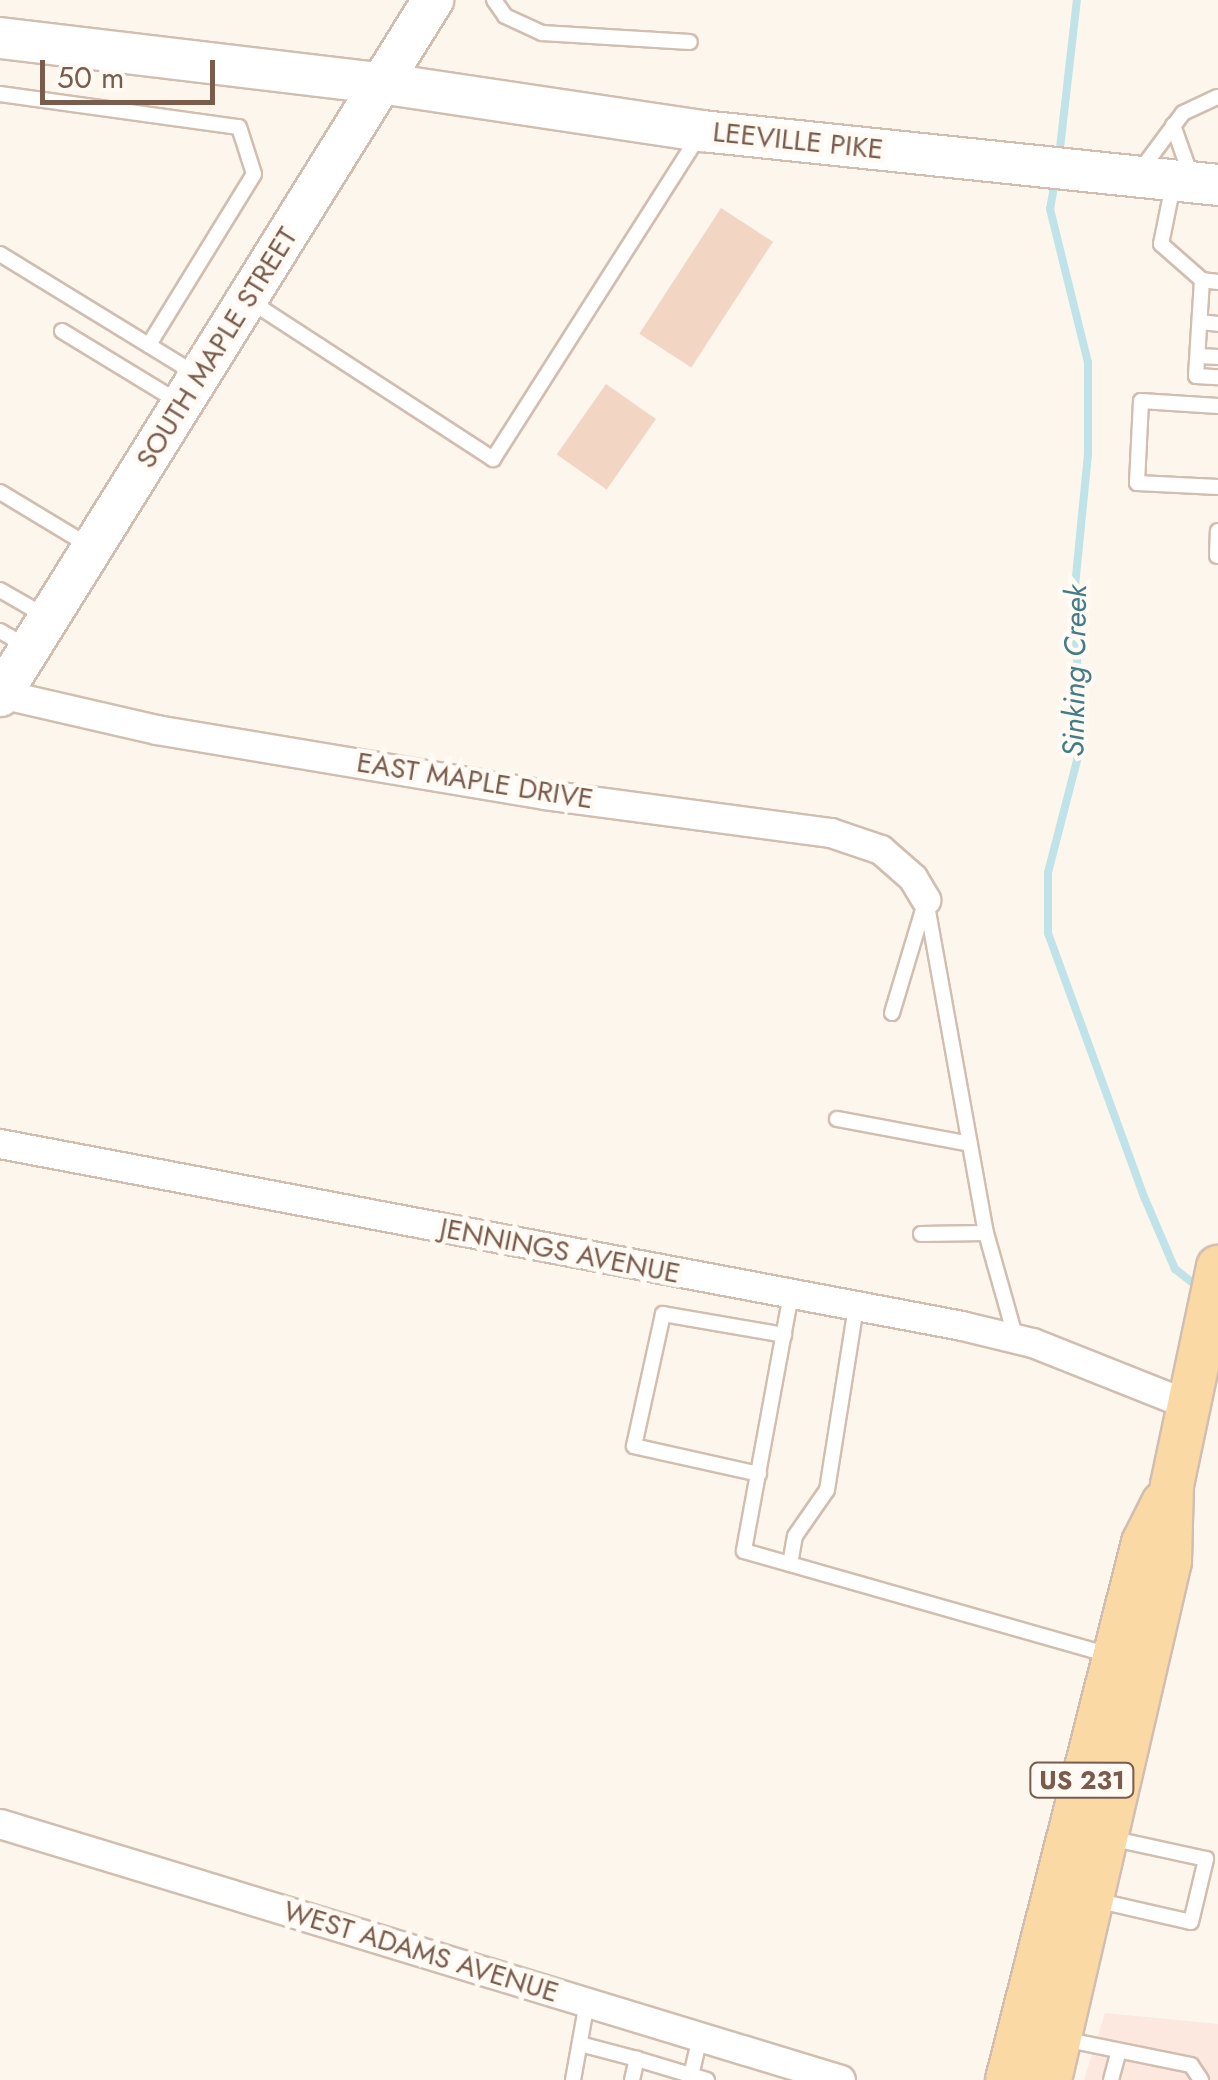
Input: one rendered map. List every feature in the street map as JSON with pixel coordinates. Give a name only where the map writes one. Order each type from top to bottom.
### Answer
[{"type":"main road","name":"US 231","points":[[1050,2080],[1109,1838],[1170,1560],[1172,1485],[1190,1385],[1218,1268]]},
{"type":"main road","name":"US 231","points":[[1007,2080],[1143,1543],[1172,1485]]},
{"type":"street","name":"SOUTH MAPLE STREET","points":[[1,695],[26,632],[93,548],[433,0]]},
{"type":"street","name":"LEEVILLE PIKE","points":[[0,38],[380,83],[702,131],[1164,179]]},
{"type":"street","name":"EAST MAPLE DRIVE","points":[[1,695],[156,730],[545,795],[831,832],[881,850],[914,878],[926,900]]},
{"type":"street","name":"JENNINGS AVENUE","points":[[0,1144],[856,1306],[1016,1339],[1116,1372],[1190,1385]]},
{"type":"street","name":"WEST ADAMS AVENUE","points":[[0,1824],[841,2080]]},
{"type":"lane","points":[[494,0],[505,16],[542,33],[690,42]]},
{"type":"lane","points":[[0,94],[240,126],[254,174],[149,345]]},
{"type":"lane","points":[[1218,96],[1173,125],[1164,179],[1160,244],[1210,281],[1200,322],[1196,376],[1218,376]]},
{"type":"lane","points":[[1164,179],[1173,125]]},
{"type":"lane","points":[[249,300],[493,460],[702,131]]},
{"type":"lane","points":[[0,254],[149,345],[192,391]]},
{"type":"lane","points":[[1200,322],[1218,324]]},
{"type":"lane","points":[[62,331],[192,391]]},
{"type":"lane","points":[[1198,356],[1218,358]]},
{"type":"lane","points":[[1218,406],[1141,401],[1137,483],[1218,488]]},
{"type":"lane","points":[[0,492],[93,548]]},
{"type":"lane","points":[[1217,556],[1218,531]]},
{"type":"lane","points":[[0,590],[26,632]]},
{"type":"lane","points":[[892,1014],[926,900]]},
{"type":"lane","points":[[926,900],[986,1233],[1016,1339]]},
{"type":"lane","points":[[837,1120],[970,1144]]},
{"type":"lane","points":[[921,1234],[986,1233]]},
{"type":"lane","points":[[791,1294],[744,1551],[1114,1657]]},
{"type":"lane","points":[[790,1564],[796,1536],[827,1490],[856,1306]]},
{"type":"lane","points":[[759,1474],[634,1446],[663,1314],[784,1335]]},
{"type":"lane","points":[[1094,1900],[1191,1922],[1195,1906],[1206,1859],[1109,1838]]},
{"type":"lane","points":[[573,2080],[586,2002]]},
{"type":"lane","points":[[691,2078],[700,2037]]},
{"type":"lane","points":[[1060,2038],[1118,2054],[1142,2052],[1191,2065],[1200,2080]]},
{"type":"lane","points":[[580,2044],[707,2080]]},
{"type":"lane","points":[[1115,2077],[1118,2054]]},
{"type":"lane","points":[[632,2080],[636,2059]]},
{"type":"shaded area","points":[[1105,2013],[1218,2024],[1218,2080],[1084,2080]]},
{"type":"building","points":[[721,208],[773,242],[691,368],[639,334]]},
{"type":"building","points":[[606,384],[656,419],[607,489],[557,454]]},
{"type":"waterway","name":"Sinking Creek","points":[[1059,157],[1077,0]]},
{"type":"waterway","name":"Sinking Creek","points":[[1055,181],[1050,209],[1088,362],[1088,454],[1074,596],[1081,745],[1048,873],[1048,933],[1145,1199],[1175,1269],[1198,1287]]}]
